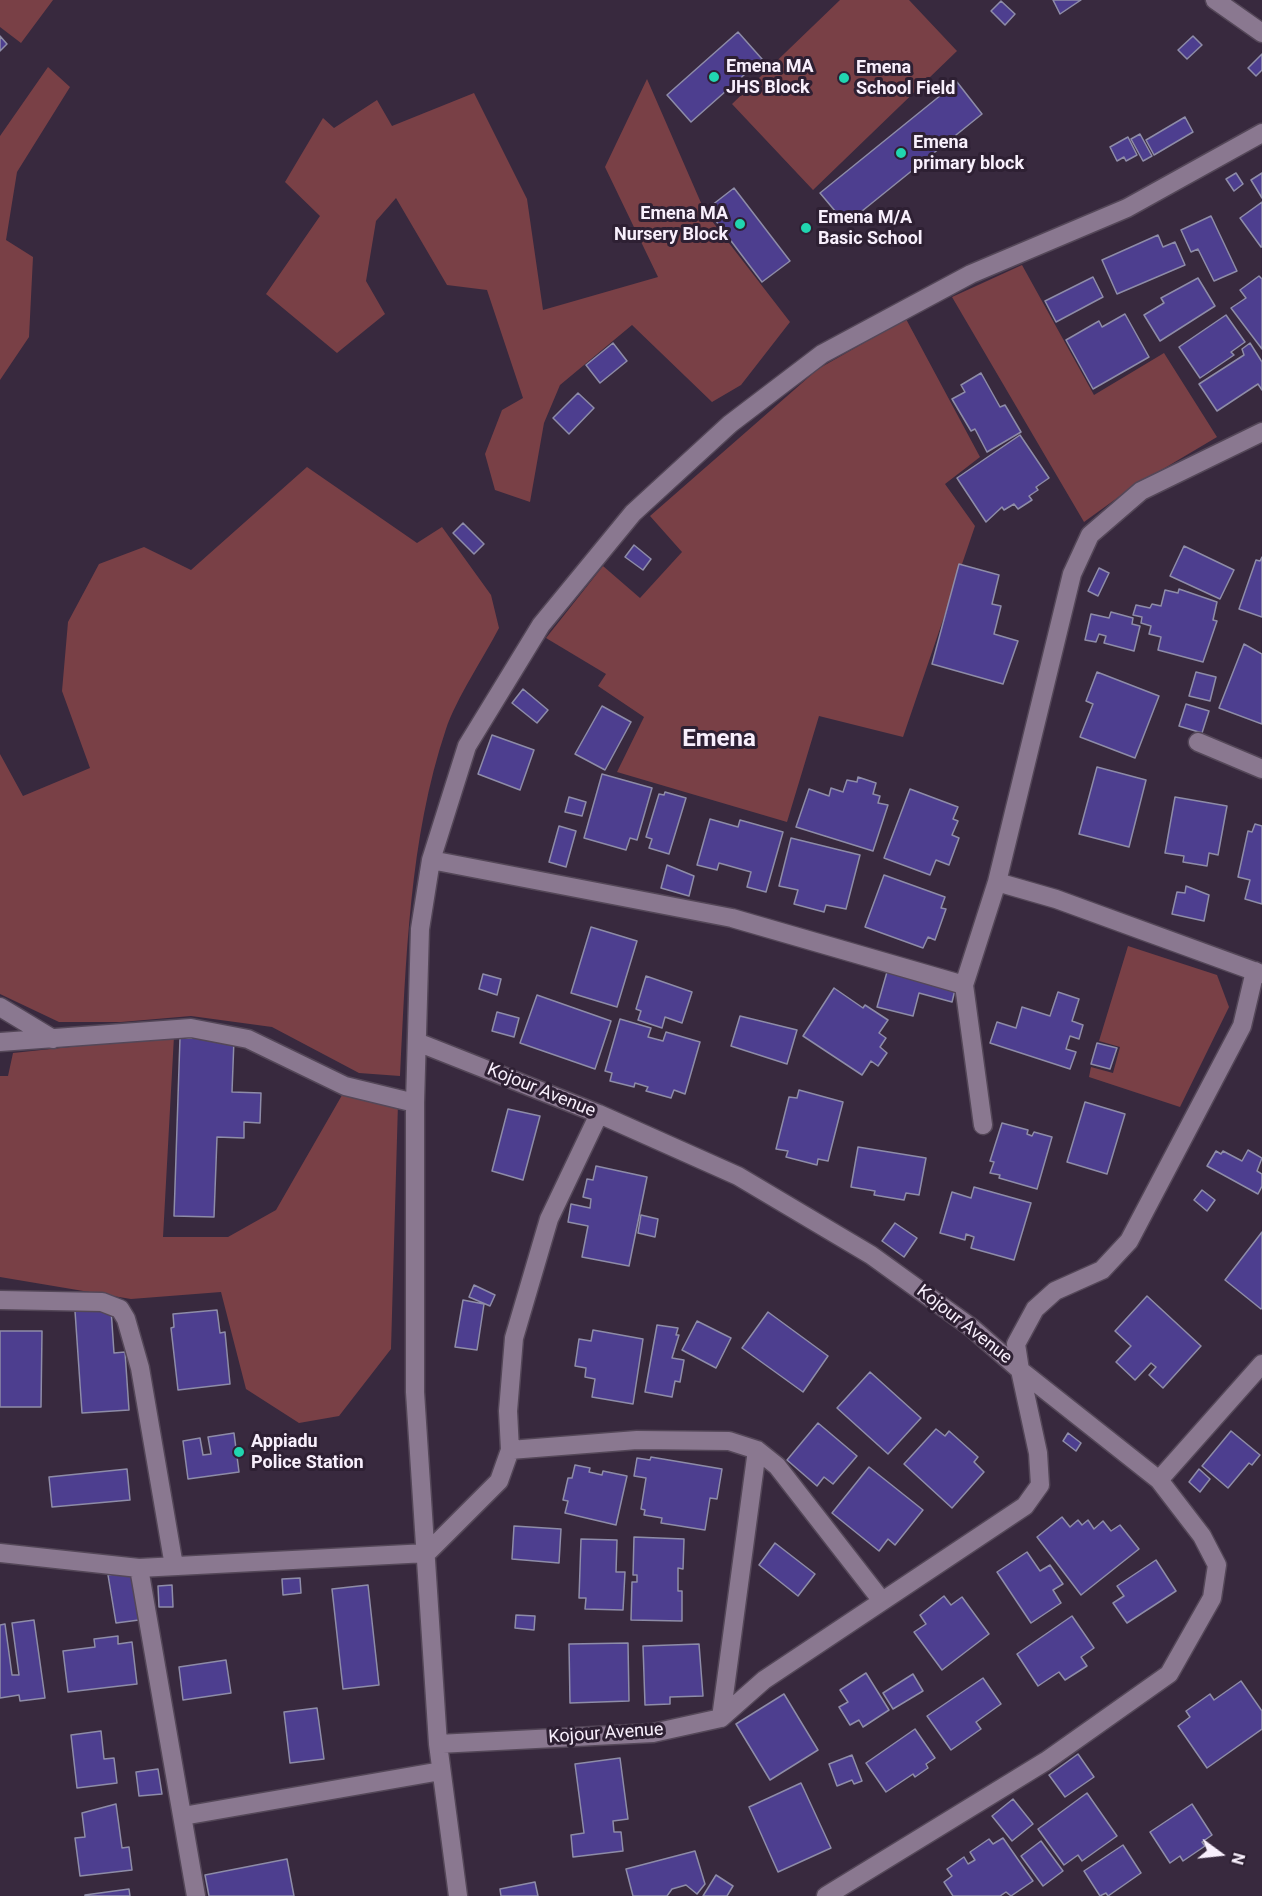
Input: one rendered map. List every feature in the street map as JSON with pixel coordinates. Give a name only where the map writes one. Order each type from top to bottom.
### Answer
[{"type":"street","points":[[1215,0],[1262,33]]},
{"type":"street","points":[[458,1896],[438,1744],[415,1392],[415,1102],[420,929],[431,860],[467,746],[541,624],[633,513],[730,424],[822,354],[971,274],[1127,207],[1262,133]]},
{"type":"street","points":[[983,1125],[964,985],[997,882],[1072,574],[1090,535],[1141,491],[1262,432]]},
{"type":"street","points":[[1198,742],[1262,768]]},
{"type":"street","points":[[431,860],[732,918],[964,985]]},
{"type":"street","points":[[826,1896],[1046,1761],[1169,1674],[1212,1598],[1217,1564],[1202,1536],[1159,1480],[1020,1370],[1016,1344],[1035,1309],[1055,1291],[1102,1270],[1129,1241],[1242,1026],[1258,973],[1056,899],[997,882]]},
{"type":"street","points":[[0,1007],[52,1039]]},
{"type":"street","points":[[0,1042],[191,1028],[248,1039],[345,1086],[415,1102]]},
{"type":"street","name":"Kojour Avenue","points":[[417,1042],[600,1114],[738,1176],[871,1255],[972,1328],[1020,1370],[1038,1453],[1040,1485],[1025,1506],[764,1680],[721,1718],[653,1733],[438,1744]]},
{"type":"street","points":[[0,1552],[139,1568],[427,1553],[499,1480],[510,1450],[508,1411],[514,1338],[549,1218],[600,1114]]},
{"type":"street","points":[[0,1300],[102,1302],[120,1309],[126,1319],[140,1368],[174,1566]]},
{"type":"street","points":[[1159,1480],[1262,1364]]},
{"type":"street","points":[[510,1450],[637,1440],[729,1440],[757,1450],[777,1466],[882,1601]]},
{"type":"street","points":[[721,1718],[757,1450]]},
{"type":"street","points":[[139,1568],[196,1896]]},
{"type":"street","points":[[183,1815],[441,1770]]},
{"type":"shaded area","points":[[0,0],[53,0],[21,43],[0,27]]},
{"type":"shaded area","name":"Emena School Field","points":[[840,0],[909,0],[957,51],[813,190],[732,104]]},
{"type":"shaded area","points":[[48,67],[70,87],[17,172],[6,240],[33,257],[29,337],[0,380],[0,136]]},
{"type":"shaded area","points":[[647,79],[705,212],[790,322],[741,385],[712,402],[632,325],[560,385],[544,423],[530,502],[495,490],[485,454],[502,410],[523,398],[487,290],[447,285],[396,198],[376,221],[366,281],[385,314],[337,353],[266,294],[320,216],[285,182],[323,118],[334,128],[377,100],[392,126],[474,93],[527,199],[543,310],[658,277],[605,167]]},
{"type":"shaded area","points":[[1022,265],[1094,395],[1164,353],[1217,437],[1131,488],[1084,522],[952,297]]},
{"type":"shaded area","points":[[906,319],[980,457],[945,484],[975,526],[903,737],[819,716],[787,822],[617,772],[644,717],[598,686],[606,674],[546,638],[603,566],[640,598],[682,552],[650,516],[818,369]]},
{"type":"shaded area","points":[[307,467],[417,543],[442,527],[491,595],[499,628],[463,692],[446,729],[424,813],[411,901],[400,1076],[359,1073],[272,1027],[191,1016],[121,1022],[59,1022],[0,994],[0,754],[23,796],[90,768],[62,691],[68,622],[99,564],[144,547],[191,570]]},
{"type":"shaded area","points":[[1128,946],[1217,975],[1229,1007],[1180,1107],[1089,1077],[1091,1067],[1113,1073],[1120,1047],[1099,1041]]},
{"type":"shaded area","points":[[174,1036],[163,1237],[228,1237],[276,1210],[345,1090],[398,1103],[391,1349],[339,1416],[299,1423],[246,1389],[221,1292],[131,1299],[0,1277],[0,1076],[8,1076],[13,1053]]},
{"type":"building","points":[[1053,0],[1081,0],[1060,14]]},
{"type":"building","points":[[1001,1],[1015,14],[1005,25],[991,11]]},
{"type":"building","name":"Emena MA JHS Block","points":[[738,32],[762,59],[691,122],[667,95]]},
{"type":"building","points":[[0,36],[7,44],[0,51]]},
{"type":"building","points":[[1193,36],[1202,45],[1187,59],[1178,50]]},
{"type":"building","points":[[1262,54],[1262,70],[1256,76],[1248,68]]},
{"type":"building","name":"Emena primary block","points":[[957,82],[982,114],[846,224],[820,193]]},
{"type":"building","points":[[1185,117],[1193,132],[1154,155],[1146,140]]},
{"type":"building","points":[[1140,134],[1152,156],[1143,161],[1131,139]]},
{"type":"building","points":[[1128,137],[1137,155],[1126,161],[1124,157],[1117,161],[1110,147]]},
{"type":"building","points":[[1236,173],[1243,184],[1234,191],[1226,179]]},
{"type":"building","points":[[1262,173],[1262,198],[1251,180]]},
{"type":"building","name":"Emena MA Nursery Block","points":[[734,188],[790,261],[762,282],[707,209]]},
{"type":"building","points":[[1262,202],[1262,247],[1261,247],[1240,218]]},
{"type":"building","points":[[1211,216],[1237,271],[1214,281],[1198,249],[1191,252],[1181,230]]},
{"type":"building","points":[[1158,235],[1163,247],[1175,242],[1185,265],[1117,294],[1102,260]]},
{"type":"building","points":[[1259,276],[1262,279],[1262,349],[1231,308],[1246,298],[1240,290]]},
{"type":"building","points":[[1093,277],[1103,297],[1056,322],[1045,301]]},
{"type":"building","points":[[1198,278],[1215,306],[1160,341],[1144,315],[1164,303],[1161,298]]},
{"type":"building","points":[[1125,314],[1149,357],[1093,389],[1066,340],[1099,321],[1102,327]]},
{"type":"building","points":[[1226,315],[1245,342],[1231,352],[1234,355],[1200,378],[1179,347]]},
{"type":"building","points":[[613,343],[627,361],[600,383],[586,365]]},
{"type":"building","points":[[1250,343],[1262,362],[1262,390],[1258,384],[1217,411],[1199,384],[1244,355],[1242,349]]},
{"type":"building","points":[[981,373],[1000,407],[1005,405],[1021,432],[987,452],[975,429],[971,431],[952,399],[965,392],[961,385]]},
{"type":"building","points":[[578,393],[594,408],[569,434],[553,418]]},
{"type":"building","points":[[1020,435],[1049,478],[1036,487],[1038,490],[1029,496],[1032,500],[1018,509],[1014,504],[1004,510],[1002,507],[986,522],[957,478]]},
{"type":"building","points":[[463,523],[484,544],[474,554],[453,533]]},
{"type":"building","points":[[634,545],[651,559],[643,570],[625,557]]},
{"type":"building","points":[[1184,546],[1234,570],[1220,599],[1170,576]]},
{"type":"building","points":[[1262,557],[1262,617],[1239,609],[1256,560],[1260,561]]},
{"type":"building","points":[[959,564],[999,575],[992,604],[1001,606],[994,634],[1018,641],[1003,684],[932,664]]},
{"type":"building","points":[[1099,568],[1109,573],[1098,596],[1088,591]]},
{"type":"building","points":[[1179,589],[1217,602],[1213,620],[1217,621],[1203,662],[1158,650],[1161,637],[1149,634],[1151,626],[1141,623],[1142,617],[1133,615],[1136,605],[1150,608],[1152,604],[1161,606],[1165,590],[1178,593]]},
{"type":"building","points":[[1111,612],[1133,618],[1132,624],[1140,626],[1134,651],[1104,643],[1106,636],[1099,634],[1096,642],[1085,640],[1091,614],[1109,618]]},
{"type":"building","points":[[1244,644],[1262,654],[1262,724],[1219,708]]},
{"type":"building","points":[[1097,672],[1159,696],[1135,758],[1080,737],[1093,704],[1086,701]]},
{"type":"building","points":[[1196,672],[1216,677],[1210,701],[1189,696]]},
{"type":"building","points":[[523,689],[548,710],[537,723],[512,703]]},
{"type":"building","points":[[1186,704],[1209,711],[1202,733],[1179,726]]},
{"type":"building","points":[[602,706],[631,722],[605,770],[575,754]]},
{"type":"building","points":[[492,735],[534,750],[520,790],[478,774]]},
{"type":"building","points":[[1097,767],[1146,780],[1129,847],[1079,834]]},
{"type":"building","points":[[602,774],[652,788],[637,840],[630,838],[626,850],[584,838]]},
{"type":"building","points":[[858,777],[876,783],[873,794],[880,796],[878,803],[888,805],[873,851],[796,827],[809,789],[829,796],[831,788],[843,792],[847,780],[857,782]]},
{"type":"building","points":[[910,789],[958,807],[953,819],[958,821],[952,835],[959,838],[949,865],[936,860],[930,875],[884,858]]},
{"type":"building","points":[[665,792],[686,798],[669,854],[649,848],[652,839],[646,837],[659,794],[664,795]]},
{"type":"building","points":[[569,797],[586,802],[582,816],[565,812]]},
{"type":"building","points":[[1175,797],[1227,806],[1218,855],[1209,853],[1207,866],[1183,862],[1184,856],[1165,853]]},
{"type":"building","points":[[710,819],[738,827],[740,820],[783,832],[766,892],[747,887],[751,872],[719,863],[717,870],[697,865]]},
{"type":"building","points":[[1255,824],[1262,826],[1262,904],[1245,899],[1250,880],[1238,877],[1248,831],[1252,832]]},
{"type":"building","points":[[559,826],[576,831],[566,867],[549,862]]},
{"type":"building","points":[[791,838],[860,855],[846,909],[826,905],[824,912],[794,904],[798,890],[779,886]]},
{"type":"building","points":[[667,865],[694,876],[689,896],[661,888]]},
{"type":"building","points":[[884,875],[945,897],[941,908],[946,909],[935,940],[928,937],[923,948],[865,927]]},
{"type":"building","points":[[1186,886],[1209,895],[1204,921],[1172,914],[1177,892],[1185,893]]},
{"type":"building","points":[[591,927],[637,941],[617,1007],[571,993]]},
{"type":"building","points":[[887,972],[955,990],[952,1002],[919,993],[913,1016],[877,1007]]},
{"type":"building","points":[[483,974],[501,979],[497,995],[479,989]]},
{"type":"building","points":[[646,976],[692,992],[682,1023],[665,1017],[662,1028],[638,1020],[641,1011],[636,1009]]},
{"type":"building","points":[[834,988],[863,1008],[865,1005],[888,1020],[879,1033],[886,1038],[880,1047],[887,1053],[878,1066],[871,1061],[862,1075],[803,1036]]},
{"type":"building","points":[[1058,992],[1079,999],[1072,1021],[1083,1025],[1079,1039],[1070,1036],[1066,1049],[1076,1052],[1070,1069],[990,1043],[997,1022],[1016,1028],[1022,1007],[1050,1016]]},
{"type":"building","points":[[537,995],[611,1021],[595,1069],[520,1043]]},
{"type":"building","points":[[497,1012],[519,1018],[514,1037],[492,1031]]},
{"type":"building","points":[[740,1016],[797,1030],[787,1064],[731,1046]]},
{"type":"building","points":[[620,1019],[651,1028],[648,1037],[663,1041],[666,1032],[700,1042],[685,1094],[674,1090],[671,1098],[646,1091],[648,1087],[635,1083],[634,1087],[610,1081],[612,1073],[605,1071]]},
{"type":"building","points":[[180,1038],[234,1039],[232,1092],[261,1093],[260,1123],[244,1122],[244,1138],[217,1137],[214,1217],[174,1216]]},
{"type":"building","points":[[1097,1043],[1117,1048],[1110,1069],[1091,1064]]},
{"type":"building","points":[[799,1090],[843,1102],[828,1161],[818,1159],[817,1165],[786,1157],[788,1151],[776,1149],[789,1097],[797,1098]]},
{"type":"building","points":[[1085,1102],[1125,1114],[1107,1174],[1067,1162]]},
{"type":"building","points":[[508,1109],[540,1116],[523,1180],[492,1171]]},
{"type":"building","points":[[1002,1123],[1028,1130],[1027,1134],[1032,1136],[1034,1132],[1052,1137],[1037,1189],[999,1178],[1000,1175],[990,1173],[994,1162],[990,1161]]},
{"type":"building","points":[[858,1147],[926,1158],[919,1195],[906,1193],[904,1200],[874,1195],[875,1191],[851,1187]]},
{"type":"building","points":[[1248,1150],[1262,1158],[1257,1171],[1262,1174],[1262,1186],[1258,1194],[1207,1166],[1216,1151],[1221,1154],[1223,1151],[1242,1161]]},
{"type":"building","points":[[596,1166],[647,1177],[629,1266],[582,1257],[588,1226],[568,1222],[571,1204],[590,1208],[591,1199],[583,1197],[587,1179],[593,1180]]},
{"type":"building","points":[[974,1187],[1031,1203],[1014,1260],[971,1248],[974,1237],[966,1234],[965,1240],[940,1233],[952,1192],[971,1198]]},
{"type":"building","points":[[1202,1190],[1215,1200],[1207,1211],[1194,1200]]},
{"type":"building","points":[[641,1215],[658,1219],[655,1237],[638,1233]]},
{"type":"building","points":[[895,1223],[917,1238],[904,1257],[882,1241]]},
{"type":"building","points":[[1262,1232],[1262,1308],[1261,1309],[1225,1280]]},
{"type":"building","points":[[474,1285],[495,1295],[490,1306],[469,1297]]},
{"type":"building","points":[[1147,1296],[1201,1346],[1163,1388],[1149,1375],[1156,1367],[1151,1363],[1135,1380],[1116,1362],[1131,1346],[1115,1331]]},
{"type":"building","points":[[463,1300],[484,1304],[477,1350],[455,1347]]},
{"type":"building","points":[[111,1309],[114,1353],[125,1352],[129,1410],[82,1413],[75,1311]]},
{"type":"building","points":[[217,1310],[220,1333],[225,1332],[230,1384],[178,1390],[171,1328],[174,1327],[173,1314]]},
{"type":"building","points":[[768,1312],[828,1356],[803,1392],[742,1348]]},
{"type":"building","points":[[697,1321],[731,1338],[716,1368],[682,1350]]},
{"type":"building","points":[[657,1325],[678,1328],[676,1335],[679,1335],[672,1358],[684,1360],[680,1382],[675,1381],[672,1397],[645,1392]]},
{"type":"building","points":[[593,1330],[643,1339],[633,1404],[592,1397],[595,1379],[585,1377],[586,1368],[575,1366],[579,1339],[591,1341]]},
{"type":"building","points":[[0,1331],[42,1331],[41,1407],[0,1407]]},
{"type":"building","points":[[870,1372],[921,1418],[888,1454],[837,1408]]},
{"type":"building","points":[[818,1423],[857,1456],[833,1484],[824,1477],[817,1486],[787,1460]]},
{"type":"building","points":[[936,1429],[945,1436],[949,1431],[978,1457],[974,1462],[984,1472],[952,1508],[904,1464]]},
{"type":"building","points":[[1231,1431],[1260,1455],[1252,1465],[1249,1463],[1228,1488],[1202,1466]]},
{"type":"building","points":[[234,1433],[239,1472],[188,1479],[183,1441],[200,1438],[203,1455],[211,1454],[208,1437]]},
{"type":"building","points":[[1068,1433],[1081,1443],[1076,1451],[1063,1441]]},
{"type":"building","points":[[651,1457],[722,1469],[717,1499],[710,1498],[705,1530],[661,1523],[662,1518],[644,1515],[645,1510],[641,1509],[646,1478],[634,1476],[637,1458],[650,1460]]},
{"type":"building","points":[[575,1465],[590,1468],[589,1472],[602,1475],[603,1471],[627,1476],[616,1525],[565,1513],[568,1501],[563,1500],[568,1478],[572,1478]]},
{"type":"building","points":[[869,1467],[923,1510],[895,1545],[888,1539],[879,1551],[832,1513]]},
{"type":"building","points":[[127,1469],[130,1500],[52,1507],[49,1477]]},
{"type":"building","points":[[1199,1469],[1210,1479],[1200,1492],[1189,1482]]},
{"type":"building","points":[[1062,1517],[1070,1527],[1078,1520],[1082,1525],[1088,1520],[1094,1529],[1103,1521],[1111,1531],[1120,1525],[1139,1549],[1081,1595],[1037,1537]]},
{"type":"building","points":[[514,1526],[561,1529],[559,1563],[512,1559]]},
{"type":"building","points":[[634,1537],[684,1539],[683,1569],[678,1568],[678,1591],[682,1591],[682,1621],[631,1620],[632,1582],[637,1582],[637,1575],[633,1575]]},
{"type":"building","points":[[581,1539],[617,1540],[616,1572],[625,1572],[623,1610],[585,1609],[586,1598],[579,1598]]},
{"type":"building","points":[[775,1543],[815,1574],[798,1596],[759,1565]]},
{"type":"building","points":[[1027,1552],[1040,1571],[1050,1565],[1063,1584],[1053,1590],[1061,1603],[1031,1623],[997,1572]]},
{"type":"building","points":[[1156,1560],[1176,1591],[1127,1623],[1113,1603],[1124,1596],[1117,1586]]},
{"type":"building","points":[[131,1571],[139,1620],[116,1623],[108,1575]]},
{"type":"building","points":[[300,1578],[301,1593],[283,1595],[282,1579]]},
{"type":"building","points":[[172,1585],[173,1607],[159,1607],[158,1586]]},
{"type":"building","points":[[368,1585],[379,1685],[343,1689],[332,1589]]},
{"type":"building","points":[[944,1596],[951,1605],[962,1597],[989,1634],[942,1670],[914,1632],[926,1624],[920,1615]]},
{"type":"building","points":[[516,1615],[535,1616],[534,1630],[515,1628]]},
{"type":"building","points":[[1072,1616],[1094,1648],[1081,1657],[1087,1666],[1065,1680],[1059,1672],[1038,1686],[1017,1654]]},
{"type":"building","points":[[34,1620],[45,1698],[20,1701],[19,1695],[0,1698],[0,1625],[5,1624],[12,1675],[19,1675],[12,1623]]},
{"type":"building","points":[[118,1636],[118,1644],[132,1642],[137,1684],[68,1692],[63,1651],[95,1647],[94,1639]]},
{"type":"building","points":[[628,1643],[629,1701],[570,1703],[569,1644]]},
{"type":"building","points":[[699,1644],[703,1696],[670,1697],[670,1704],[645,1705],[643,1646]]},
{"type":"building","points":[[226,1660],[231,1693],[183,1700],[179,1667]]},
{"type":"building","points":[[866,1673],[889,1710],[863,1727],[859,1720],[850,1725],[839,1707],[848,1702],[840,1690]]},
{"type":"building","points":[[913,1674],[923,1691],[893,1709],[883,1693]]},
{"type":"building","points":[[983,1678],[1001,1704],[976,1722],[981,1729],[951,1750],[927,1716]]},
{"type":"building","points":[[1241,1681],[1262,1711],[1262,1729],[1207,1768],[1178,1726],[1190,1717],[1186,1711],[1210,1694],[1214,1700]]},
{"type":"building","points":[[784,1694],[818,1750],[770,1780],[736,1724]]},
{"type":"building","points":[[317,1708],[324,1759],[290,1763],[284,1712]]},
{"type":"building","points":[[915,1729],[935,1758],[926,1764],[928,1768],[915,1777],[913,1774],[886,1792],[866,1763]]},
{"type":"building","points":[[101,1731],[104,1759],[114,1758],[117,1783],[77,1788],[71,1735]]},
{"type":"building","points":[[1078,1754],[1094,1777],[1065,1797],[1049,1775]]},
{"type":"building","points":[[852,1755],[862,1781],[854,1784],[852,1780],[837,1786],[829,1764]]},
{"type":"building","points":[[620,1758],[628,1819],[613,1821],[614,1832],[621,1832],[623,1851],[573,1857],[571,1835],[584,1833],[575,1764]]},
{"type":"building","points":[[158,1769],[162,1794],[139,1796],[136,1772]]},
{"type":"building","points":[[801,1783],[831,1848],[778,1872],[749,1807]]},
{"type":"building","points":[[1087,1793],[1117,1836],[1082,1861],[1078,1855],[1064,1865],[1038,1829]]},
{"type":"building","points":[[1013,1799],[1033,1824],[1012,1841],[992,1816]]},
{"type":"building","points":[[116,1804],[122,1848],[129,1847],[132,1870],[80,1876],[75,1838],[85,1837],[82,1813]]},
{"type":"building","points":[[1192,1804],[1212,1835],[1202,1842],[1205,1846],[1183,1861],[1180,1856],[1170,1863],[1150,1832]]},
{"type":"building","points":[[1003,1838],[1033,1881],[1011,1896],[1006,1892],[1000,1896],[953,1896],[944,1882],[952,1876],[947,1869],[964,1857],[968,1864],[975,1860],[970,1852],[989,1839],[993,1844]]},
{"type":"building","points":[[1041,1841],[1063,1871],[1043,1886],[1021,1856]]},
{"type":"building","points":[[1123,1845],[1141,1873],[1108,1896],[1106,1893],[1100,1896],[1084,1871]]},
{"type":"building","points":[[695,1851],[705,1884],[697,1894],[686,1885],[672,1889],[667,1896],[633,1896],[626,1869]]},
{"type":"building","points":[[287,1859],[294,1896],[209,1896],[205,1875]]},
{"type":"building","points":[[716,1875],[733,1886],[727,1896],[703,1896]]},
{"type":"building","points":[[535,1882],[538,1896],[501,1896],[500,1889]]},
{"type":"building","points":[[129,1889],[130,1896],[85,1896],[85,1895]]},
{"type":"place","name":"Emena MA JHS Block","points":[[714,77]]},
{"type":"place","name":"Emena School Field","points":[[844,78]]},
{"type":"place","name":"Emena primary block","points":[[901,153]]},
{"type":"place","name":"Emena MA Nursery Block","points":[[740,224]]},
{"type":"place","name":"Emena M/A Basic School","points":[[806,228]]},
{"type":"place","name":"Appiadu Police Station","points":[[239,1452]]},
{"type":"district","name":"Emena","points":[[719,740]]}]
